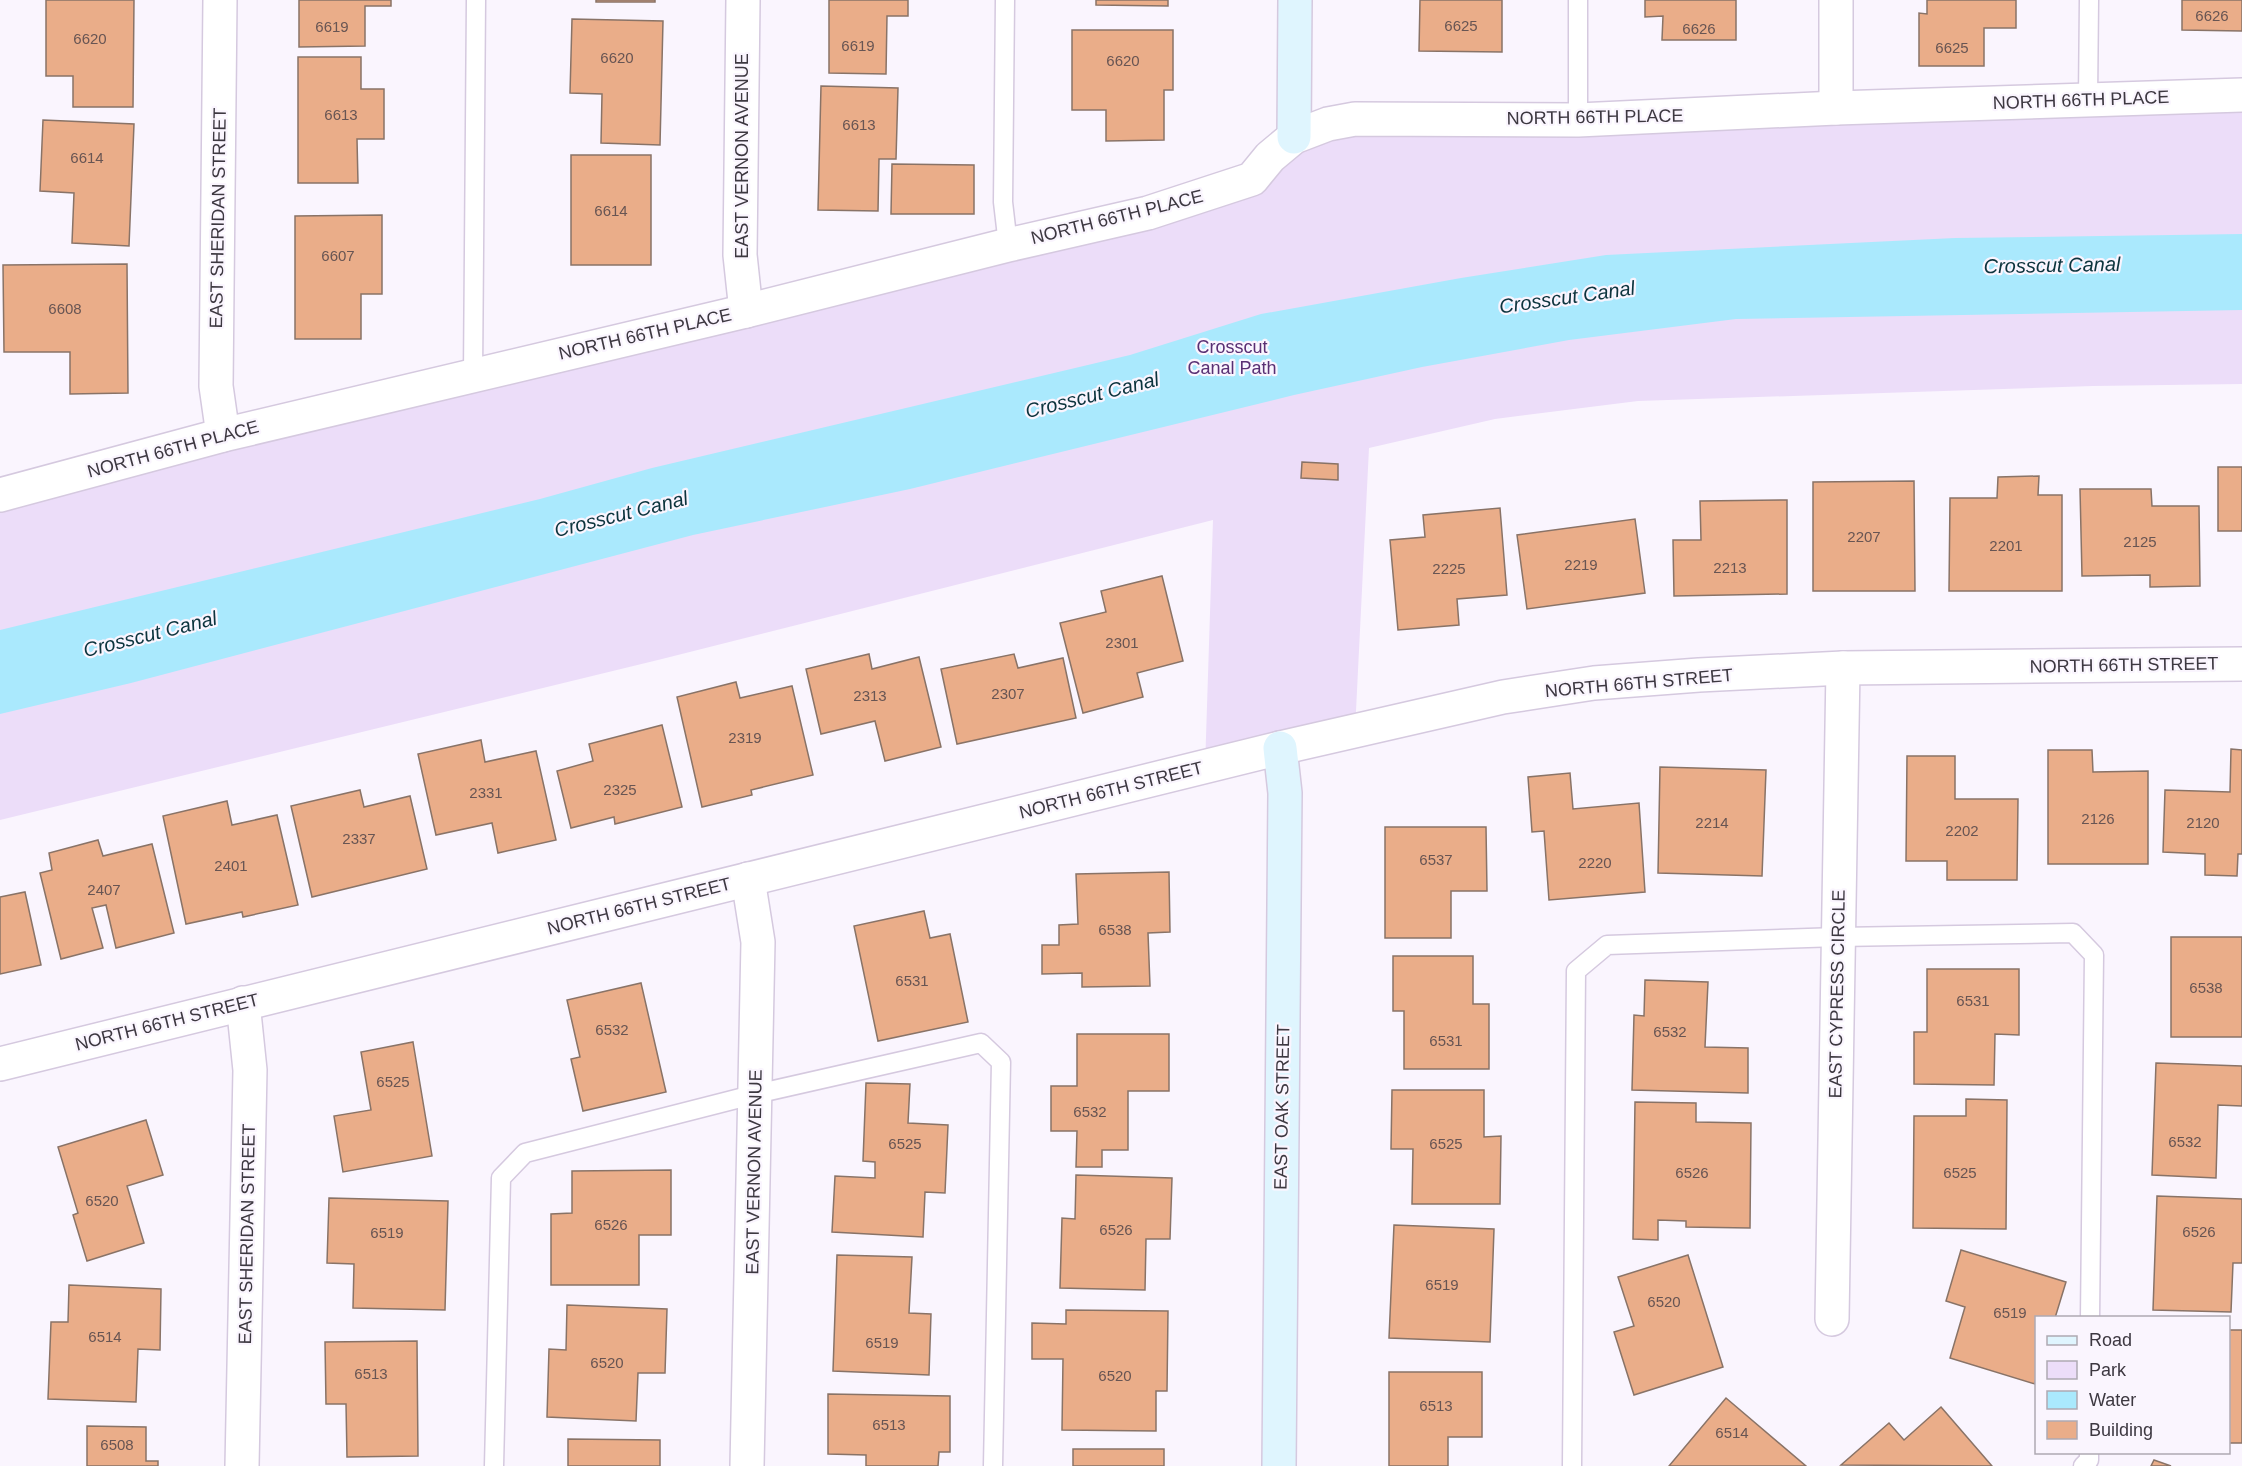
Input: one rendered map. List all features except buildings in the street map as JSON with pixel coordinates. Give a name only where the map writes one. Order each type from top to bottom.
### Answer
[{"type":"street","name":"EAST SHERIDAN STREET","points":[[220,0],[216,386],[223,435]]},
{"type":"street","name":"EAST VERNON AVENUE","points":[[743,0],[740,255],[746,311]]},
{"type":"street","points":[[1294,137],[1296,0]]},
{"type":"street","points":[[1836,0],[1836,108]]},
{"type":"street","name":"NORTH 66TH PLACE","points":[[0,495],[223,435],[1149,213],[1252,179],[1270,157],[1294,137],[1328,124],[1355,119],[1578,120],[1836,108],[2242,95]]},
{"type":"street","name":"NORTH 66TH STREET","points":[[0,1064],[1280,748],[1503,697],[1594,683],[1843,668],[2242,664]]},
{"type":"street","name":"EAST CYPRESS CIRCLE","points":[[1832,1319],[1843,668]]},
{"type":"street","name":"EAST OAK STREET","points":[[1279,1466],[1286,793],[1280,748]]},
{"type":"street","name":"EAST VERNON AVENUE","points":[[747,1466],[758,942],[748,879]]},
{"type":"street","name":"EAST SHERIDAN STREET","points":[[242,1466],[250,1070],[243,1003]]},
{"type":"lane","points":[[473,375],[476,0]]},
{"type":"lane","points":[[1005,0],[1003,202],[1008,245]]},
{"type":"lane","points":[[1578,0],[1578,120]]},
{"type":"lane","points":[[2088,100],[2089,0]]},
{"type":"lane","points":[[1572,1466],[1576,970],[1607,945],[1838,937],[2073,933],[2094,955],[2091,1316]]},
{"type":"lane","points":[[495,1466],[501,1178],[525,1153],[756,1094],[981,1043],[1001,1062],[993,1466]]},
{"type":"green space","name":"Crosscut Canal Path","points":[[2242,95],[2242,384],[2093,386],[1638,401],[1495,419],[1369,448],[1355,731],[1205,768],[1213,520],[662,659],[0,820],[0,495],[1208,195],[1294,137]]},
{"type":"water","name":"Crosscut Canal","points":[[2242,234],[2242,310],[1736,319],[1569,340],[1422,367],[1294,395],[910,489],[693,535],[131,683],[0,714],[0,630],[540,499],[652,468],[1130,355],[1261,314],[1606,255],[1955,238]]}]
